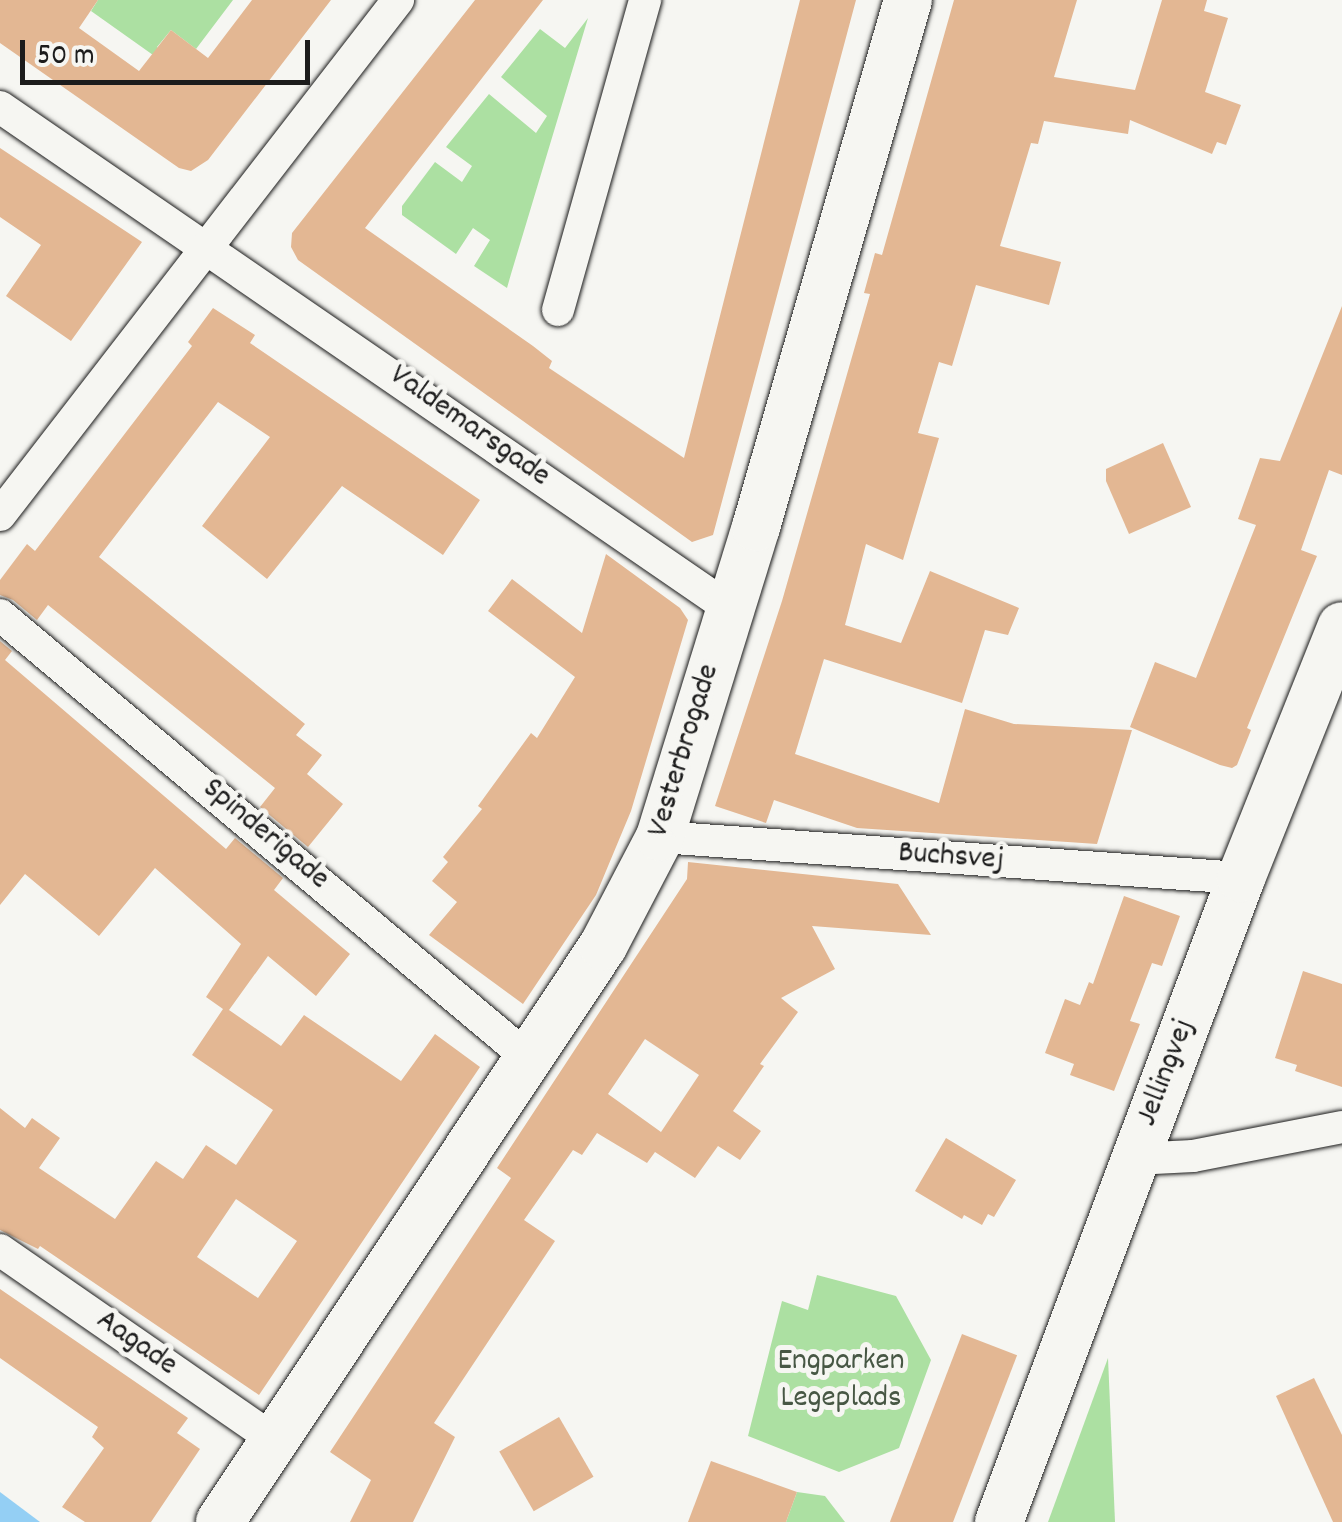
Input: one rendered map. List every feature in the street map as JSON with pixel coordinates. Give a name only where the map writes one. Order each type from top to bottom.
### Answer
[{"type":"main road","name":"Vesterbrogade","points":[[220,1522],[272,1438],[603,946],[660,838],[826,290],[908,0]]},
{"type":"main road","name":"Jellingvej","points":[[999,1522],[1241,878],[1342,626]]},
{"type":"street","points":[[0,515],[398,0]]},
{"type":"street","points":[[558,310],[645,0]]},
{"type":"street","name":"Valdemarsgade","points":[[0,107],[729,608]]},
{"type":"street","name":"Spinderigade","points":[[0,615],[526,1057]]},
{"type":"street","name":"Buchsvej","points":[[660,838],[1241,878]]},
{"type":"street","points":[[1134,1160],[1194,1156],[1342,1128]]},
{"type":"street","name":"Aagade","points":[[0,1250],[272,1438]]},
{"type":"green space","points":[[98,0],[233,0],[196,49],[171,30],[157,47],[177,72],[91,11]]},
{"type":"green space","points":[[588,18],[507,288],[474,266],[490,240],[473,228],[456,254],[402,215],[402,206],[435,162],[462,182],[472,166],[446,147],[489,94],[536,133],[547,116],[501,77],[540,29],[565,48]]},
{"type":"green space","name":"Engparken Legeplads","points":[[817,1275],[896,1296],[931,1360],[899,1448],[839,1472],[748,1436],[782,1301],[808,1310]]},
{"type":"green space","points":[[1108,1358],[1115,1522],[1048,1522]]},
{"type":"green space","points":[[797,1492],[825,1496],[845,1522],[786,1522]]},
{"type":"water","points":[[0,1492],[40,1522],[0,1522]]},
{"type":"building","points":[[0,0],[98,0],[79,28],[139,71],[171,30],[208,58],[252,0],[331,0],[208,160],[191,171],[179,168],[0,43]]},
{"type":"building","points":[[475,0],[543,0],[365,228],[533,346],[552,361],[549,368],[684,458],[800,0],[856,0],[713,535],[692,542],[298,260],[291,247],[292,233]]},
{"type":"building","points":[[954,0],[1077,0],[1054,77],[1135,90],[1162,0],[1207,0],[1204,11],[1228,18],[1205,92],[1241,105],[1226,145],[1217,142],[1212,154],[1130,120],[1128,134],[1044,121],[1038,144],[1031,143],[1000,246],[1061,262],[1049,305],[976,285],[952,366],[939,362],[918,433],[939,438],[903,560],[866,544],[845,625],[901,643],[930,571],[1019,608],[1008,635],[985,630],[962,703],[824,659],[795,754],[939,803],[965,709],[1014,724],[1132,730],[1097,844],[857,828],[774,800],[766,823],[715,806],[782,601],[870,294],[864,293],[875,253],[882,255]]},
{"type":"building","points":[[0,148],[142,242],[71,341],[6,296],[41,245],[0,217]]},
{"type":"building","points":[[1342,306],[1342,475],[1329,470],[1301,550],[1317,556],[1247,728],[1251,730],[1237,765],[1220,765],[1130,727],[1155,662],[1196,678],[1256,525],[1238,519],[1260,458],[1280,461]]},
{"type":"building","points":[[213,308],[255,335],[250,343],[480,500],[443,555],[342,486],[267,579],[202,526],[270,437],[218,402],[99,557],[305,724],[296,735],[322,755],[307,774],[343,804],[308,847],[260,807],[275,788],[48,605],[37,620],[13,600],[0,595],[0,580],[27,544],[35,551],[192,346],[188,342]]},
{"type":"building","points":[[1163,443],[1191,507],[1129,534],[1106,481],[1106,469]]},
{"type":"building","points":[[606,554],[680,608],[688,620],[631,811],[596,895],[523,1004],[429,935],[457,902],[432,881],[448,862],[443,857],[482,809],[478,806],[531,733],[537,738],[575,677],[488,611],[512,579],[582,633]]},
{"type":"building","points":[[0,641],[12,651],[5,660],[226,849],[235,838],[283,878],[274,890],[350,954],[316,996],[268,956],[229,1010],[281,1046],[304,1015],[401,1081],[435,1034],[480,1067],[259,1395],[40,1246],[38,1249],[0,1230],[0,1108],[25,1128],[32,1118],[60,1138],[39,1168],[115,1219],[156,1161],[183,1179],[206,1145],[236,1165],[273,1110],[192,1055],[223,1009],[206,997],[241,944],[155,868],[99,936],[25,874],[0,905]],"holes":[[[236,1199],[297,1241],[258,1298],[197,1257]]]},
{"type":"building","points":[[688,862],[898,884],[931,935],[812,926],[835,969],[781,998],[798,1012],[760,1064],[764,1066],[733,1111],[761,1131],[740,1160],[718,1146],[695,1178],[655,1152],[647,1163],[597,1133],[582,1155],[573,1150],[524,1220],[555,1241],[434,1423],[455,1437],[413,1522],[350,1522],[371,1480],[330,1452],[511,1178],[497,1168],[687,879]],"holes":[[[645,1039],[699,1075],[661,1132],[608,1094]]]},
{"type":"building","points":[[1124,896],[1180,916],[1162,966],[1152,963],[1130,1021],[1140,1024],[1114,1091],[1070,1075],[1074,1064],[1045,1053],[1065,999],[1080,1005],[1089,982],[1093,984]]},
{"type":"building","points":[[1303,971],[1342,984],[1342,1087],[1295,1071],[1297,1065],[1275,1058]]},
{"type":"building","points":[[946,1138],[1016,1180],[994,1217],[988,1214],[982,1225],[964,1215],[962,1219],[915,1191]]},
{"type":"building","points":[[0,1289],[188,1418],[177,1433],[200,1449],[151,1522],[85,1522],[62,1507],[104,1448],[92,1437],[98,1427],[0,1358]]},
{"type":"building","points":[[962,1334],[1017,1355],[953,1522],[890,1522]]},
{"type":"building","points":[[1314,1378],[1342,1435],[1342,1522],[1333,1522],[1276,1396]]},
{"type":"building","points":[[559,1417],[594,1477],[534,1511],[499,1452]]},
{"type":"building","points":[[711,1461],[797,1492],[786,1522],[688,1522]]}]
